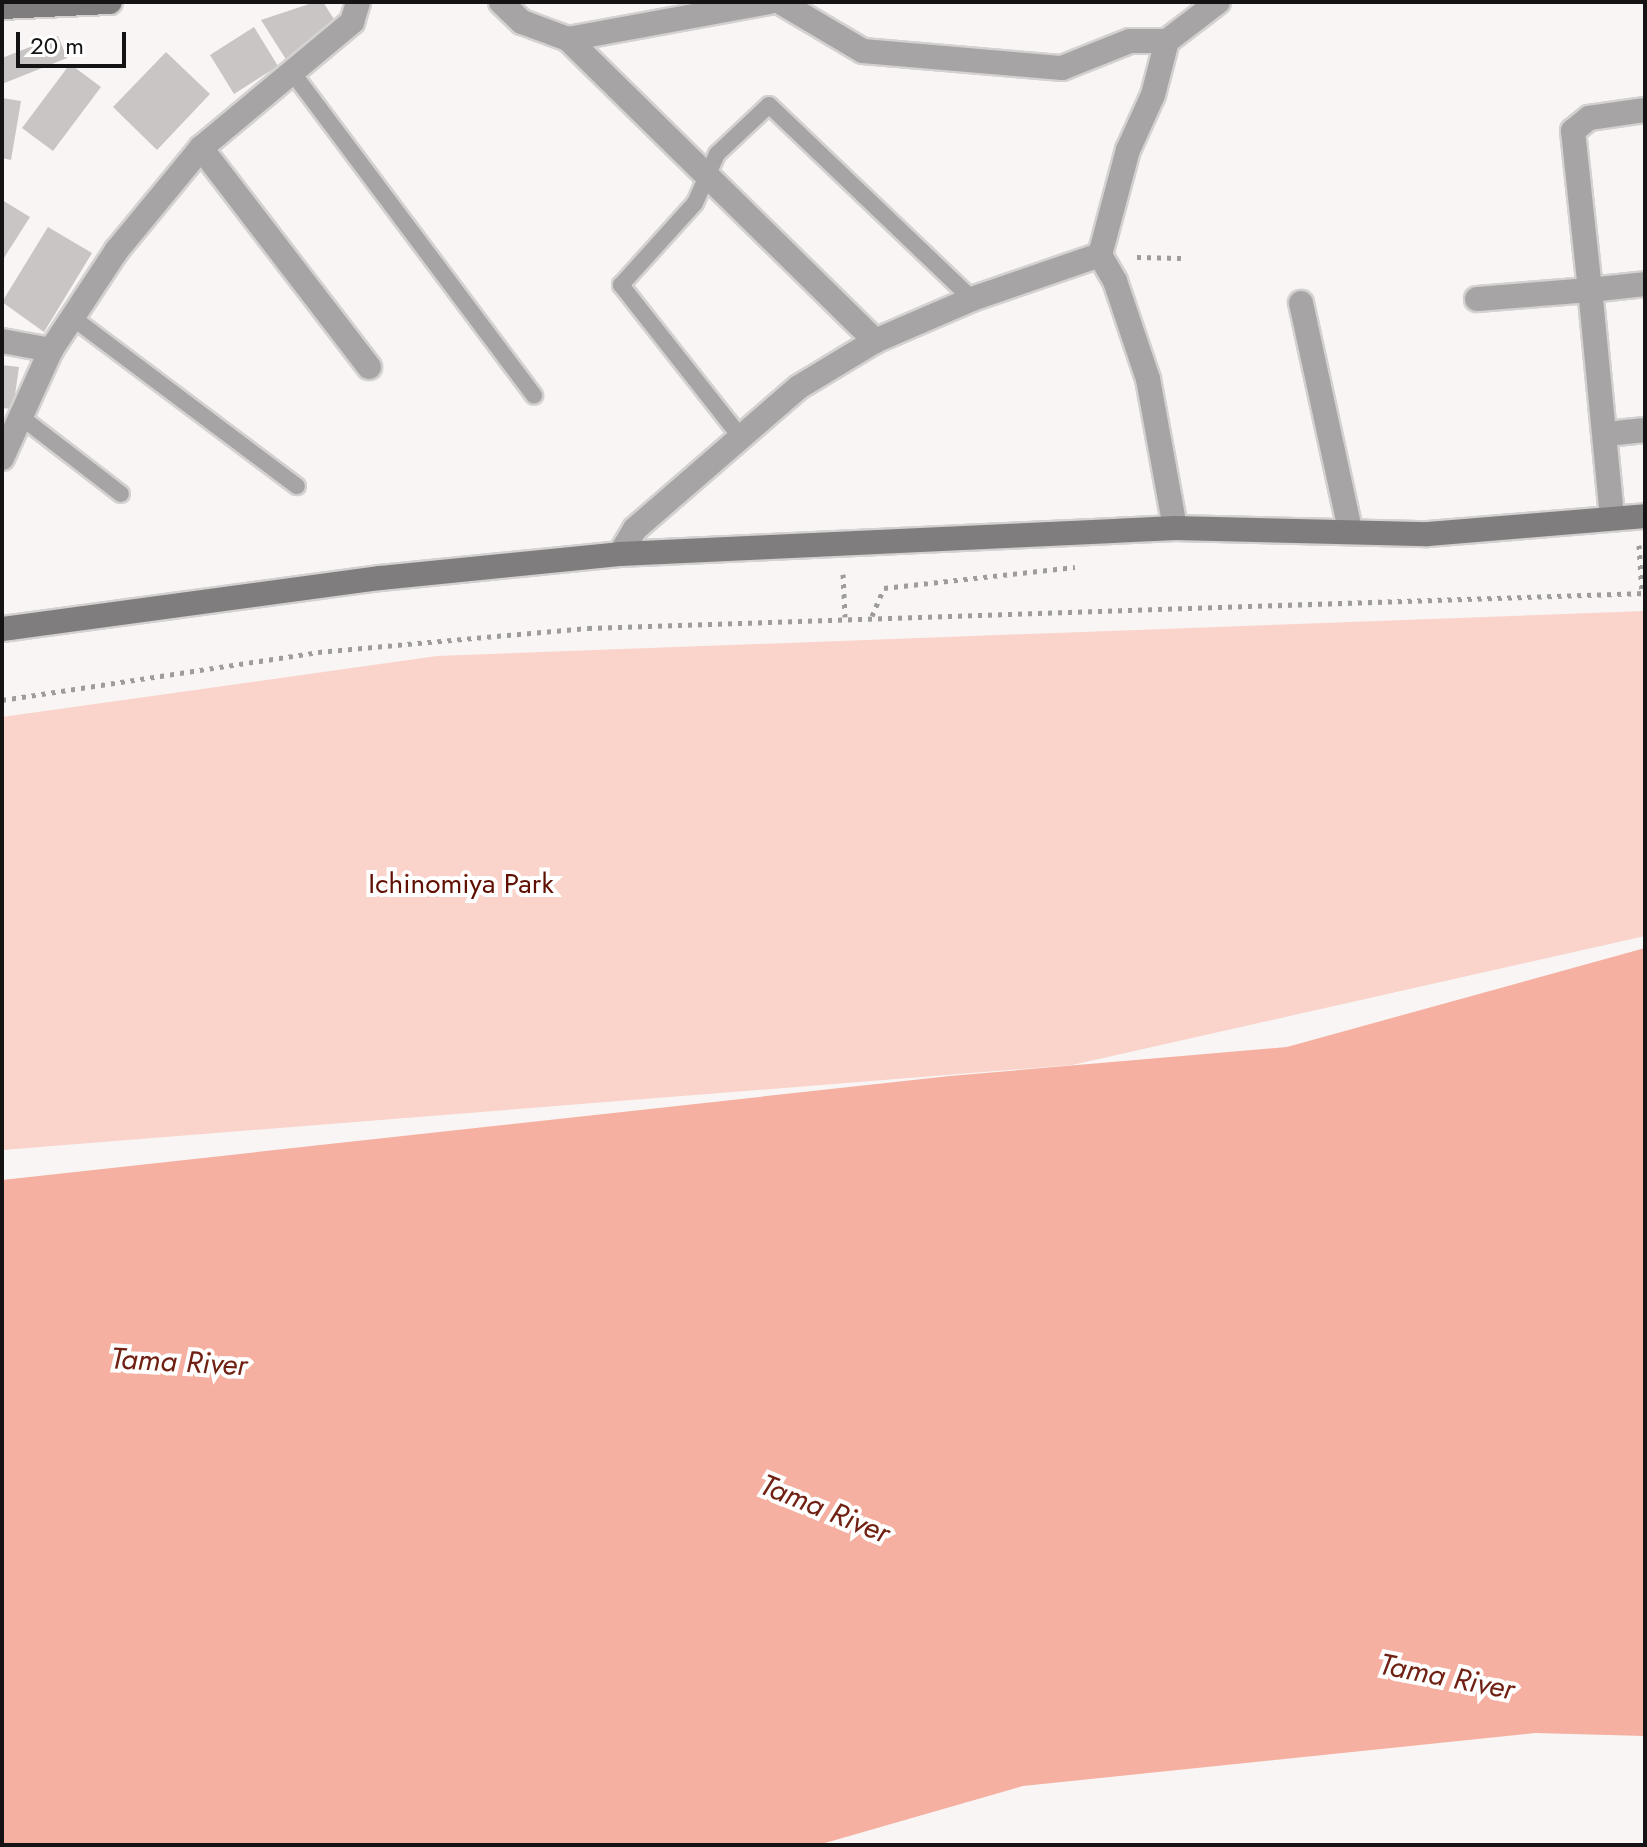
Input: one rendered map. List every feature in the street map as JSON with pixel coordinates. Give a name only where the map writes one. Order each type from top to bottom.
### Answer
[{"type":"street","points":[[2,7],[110,2]]},
{"type":"street","points":[[2,458],[51,350],[117,250],[201,148],[352,22],[358,2]]},
{"type":"street","points":[[501,2],[522,22],[568,39],[875,341]]},
{"type":"street","points":[[568,39],[770,2]]},
{"type":"street","points":[[780,2],[863,51],[1062,68],[1130,41],[1167,41],[1218,2]]},
{"type":"street","points":[[1167,41],[1153,95],[1128,150],[1100,255],[1115,281],[1148,379],[1175,528]]},
{"type":"street","points":[[1612,517],[1607,434],[1573,131],[1589,118],[1645,110]]},
{"type":"street","points":[[201,148],[369,367]]},
{"type":"street","points":[[620,554],[635,529],[739,435],[799,387],[875,341],[972,299],[1100,255]]},
{"type":"street","points":[[1477,299],[1645,284]]},
{"type":"street","points":[[1301,303],[1350,530]]},
{"type":"street","points":[[2,341],[51,350]]},
{"type":"street","points":[[1607,434],[1645,430]]},
{"type":"street","points":[[2,629],[380,578],[620,554],[842,541],[1175,528],[1428,534],[1641,516]]},
{"type":"lane","points":[[292,72],[534,395]]},
{"type":"lane","points":[[739,435],[621,285],[695,203],[717,154],[769,105],[972,299]]},
{"type":"lane","points":[[73,318],[297,486]]},
{"type":"lane","points":[[21,417],[121,494]]},
{"type":"path","points":[[2,700],[391,644],[845,617],[1644,593],[1641,516]]},
{"type":"path","points":[[842,541],[845,617]]},
{"type":"path","points":[[872,616],[884,588],[1080,566]]},
{"type":"green space","name":"Ichinomiya Park","points":[[1645,611],[1645,936],[1072,1065],[2,1150],[2,717],[437,656]]},
{"type":"water","name":"Tama River","points":[[1645,948],[1645,1736],[1535,1733],[1023,1786],[818,1845],[2,1845],[2,1180],[950,1076],[1287,1047]]},
{"type":"building","points":[[323,2],[339,27],[287,61],[261,20]]},
{"type":"building","points":[[254,27],[278,66],[234,94],[210,55]]},
{"type":"building","points":[[58,36],[67,58],[2,84],[2,58]]},
{"type":"building","points":[[166,52],[210,94],[157,150],[113,107]]},
{"type":"building","points":[[70,64],[101,87],[53,151],[22,128]]},
{"type":"building","points":[[2,98],[21,101],[11,160],[2,158]]},
{"type":"building","points":[[2,200],[30,217],[2,261]]},
{"type":"building","points":[[48,227],[92,253],[44,332],[2,302]]},
{"type":"building","points":[[2,365],[19,367],[13,409],[2,408]]}]
